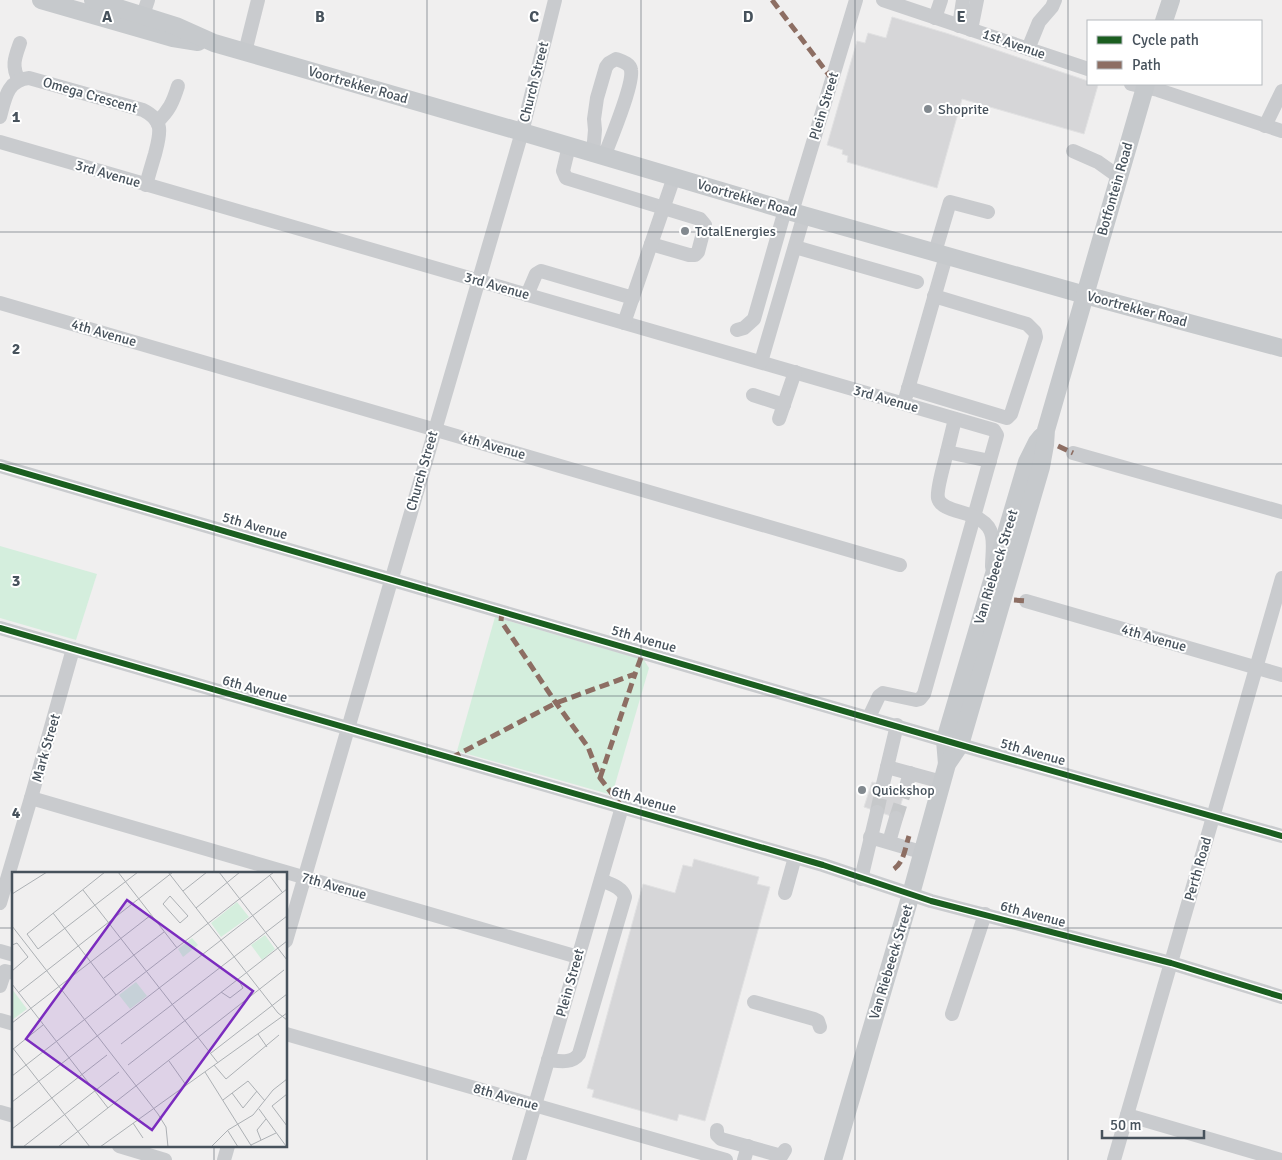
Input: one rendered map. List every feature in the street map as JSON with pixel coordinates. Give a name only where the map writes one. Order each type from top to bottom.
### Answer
[{"type":"main road","name":"Voortrekker Road","points":[[41,0],[174,38],[214,43]]},
{"type":"main road","name":"Voortrekker Road","points":[[93,0],[145,8],[176,26],[214,43],[940,254],[1282,348]]},
{"type":"main road","points":[[1164,20],[1171,0]]},
{"type":"main road","name":"Botfontein Road","points":[[1085,295],[1119,177],[1141,85]]},
{"type":"main road","name":"Van Riebeeck Street","points":[[953,742],[1041,467],[1045,433],[1085,295]]},
{"type":"main road","name":"Van Riebeeck Street","points":[[833,1160],[947,764],[992,581],[1027,462],[1037,442],[1045,433]]},
{"type":"street","points":[[245,52],[258,0]]},
{"type":"street","name":"Church Street","points":[[288,934],[522,132],[555,0]]},
{"type":"street","name":"Plein Street","points":[[794,212],[856,0]]},
{"type":"street","name":"1st Avenue","points":[[883,0],[1087,69]]},
{"type":"street","points":[[935,18],[941,0]]},
{"type":"street","points":[[963,0],[965,28]]},
{"type":"street","points":[[965,28],[978,0]]},
{"type":"street","points":[[1028,49],[1039,22],[1052,7],[1055,0]]},
{"type":"street","points":[[0,117],[10,86],[20,80],[15,72],[14,59],[20,43]]},
{"type":"street","points":[[616,59],[629,66],[631,70],[630,79],[616,125],[599,155],[594,119],[597,98],[606,67],[616,59]]},
{"type":"street","name":"Omega Crescent","points":[[20,80],[34,79],[143,110],[157,122]]},
{"type":"street","points":[[1141,85],[1282,132]]},
{"type":"street","points":[[146,185],[160,135],[157,122],[172,105],[178,86]]},
{"type":"street","points":[[1265,126],[1282,91]]},
{"type":"street","name":"3rd Avenue","points":[[0,142],[994,430],[997,435],[990,461]]},
{"type":"street","points":[[569,146],[563,171],[566,178],[700,219],[703,222],[704,229],[698,252],[692,256],[651,244]]},
{"type":"street","points":[[1073,152],[1098,162],[1119,177]]},
{"type":"street","points":[[624,322],[674,177]]},
{"type":"street","points":[[904,404],[934,296],[950,202],[988,212]]},
{"type":"street","points":[[761,362],[795,247],[794,212]]},
{"type":"street","points":[[736,330],[744,328],[754,319],[794,212]]},
{"type":"street","points":[[795,247],[916,282]]},
{"type":"street","points":[[527,294],[536,274],[542,271],[632,298]]},
{"type":"street","points":[[908,388],[1007,418],[1011,414],[1036,338],[1036,332],[1027,324],[934,296]]},
{"type":"street","name":"4th Avenue","points":[[0,303],[900,565]]},
{"type":"street","points":[[779,419],[795,372]]},
{"type":"street","points":[[753,395],[784,405]]},
{"type":"street","points":[[956,419],[938,498],[944,506],[973,516],[988,526],[992,536],[992,581]]},
{"type":"street","points":[[869,717],[879,696],[883,693],[916,700],[924,694],[990,461],[947,452]]},
{"type":"street","points":[[1073,453],[1282,512]]},
{"type":"street","name":"5th Avenue","points":[[0,466],[1282,836]]},
{"type":"street","name":"Perth Road","points":[[1114,1160],[1282,578]]},
{"type":"street","name":"4th Avenue","points":[[1026,602],[1282,675]]},
{"type":"street","name":"6th Avenue","points":[[0,628],[795,857],[911,894],[1171,963],[1282,997]]},
{"type":"street","name":"Mark Street","points":[[0,904],[32,798],[73,649]]},
{"type":"street","points":[[883,784],[897,726]]},
{"type":"street","points":[[887,767],[942,782]]},
{"type":"street","points":[[905,790],[910,773]]},
{"type":"street","name":"7th Avenue","points":[[32,798],[288,872]]},
{"type":"street","name":"Plein Street","points":[[519,1160],[622,807]]},
{"type":"street","points":[[861,878],[877,812]]},
{"type":"street","points":[[889,842],[896,818]]},
{"type":"street","points":[[870,837],[921,852]]},
{"type":"street","points":[[785,893],[795,857]]},
{"type":"street","name":"7th Avenue","points":[[288,872],[578,957]]},
{"type":"street","points":[[548,1060],[569,1061],[577,1058],[579,1054],[620,916],[625,897],[624,893],[601,880]]},
{"type":"street","points":[[952,1014],[985,914]]},
{"type":"street","points":[[0,986],[5,971],[12,973]]},
{"type":"street","points":[[754,1002],[814,1019],[818,1021],[820,1027]]},
{"type":"street","name":"8th Avenue","points":[[288,1035],[720,1159]]},
{"type":"street","points":[[1127,1115],[1281,1160]]},
{"type":"street","points":[[717,1130],[717,1135],[721,1138],[748,1146],[780,1155],[785,1150]]},
{"type":"street","points":[[744,1160],[748,1146]]},
{"type":"street","points":[[125,1148],[164,1160]]},
{"type":"green space","points":[[0,546],[97,574],[76,640],[0,618]]},
{"type":"green space","points":[[495,617],[644,660],[649,668],[612,795],[457,751]]},
{"type":"building","points":[[892,17],[949,34],[1087,81],[1087,85],[1098,85],[1084,134],[962,99],[937,188],[847,162],[848,156],[842,154],[843,150],[827,145],[857,41],[865,43],[868,33],[886,38]]},
{"type":"building","points":[[872,782],[905,790],[897,818],[864,807]]},
{"type":"building","points":[[694,859],[759,877],[757,884],[770,887],[705,1121],[679,1114],[677,1121],[592,1097],[594,1090],[587,1088],[643,884],[675,893],[683,865],[692,867]]},
{"type":"tunnel","points":[[877,812],[883,784]]},
{"type":"tunnel","points":[[896,818],[905,790]]},
{"type":"marked path","points":[[772,0],[832,79]]},
{"type":"marked path","points":[[1058,446],[1073,453]]},
{"type":"marked path","points":[[1014,600],[1026,601]]},
{"type":"marked path","points":[[502,611],[501,621],[588,747],[600,778],[622,807]]},
{"type":"marked path","points":[[451,758],[556,703],[635,674],[643,652]]},
{"type":"marked path","points":[[600,778],[635,674]]},
{"type":"marked path","points":[[894,869],[902,859],[909,836]]},
{"type":"cycle path","points":[[0,466],[978,750],[1282,836]]},
{"type":"cycle path","points":[[0,628],[823,865],[931,901],[1171,963],[1282,997]]},
{"type":"place","name":"Shoprite","points":[[928,109]]},
{"type":"place","name":"TotalEnergies","points":[[685,231]]},
{"type":"place","name":"Quickshop","points":[[862,790]]}]
